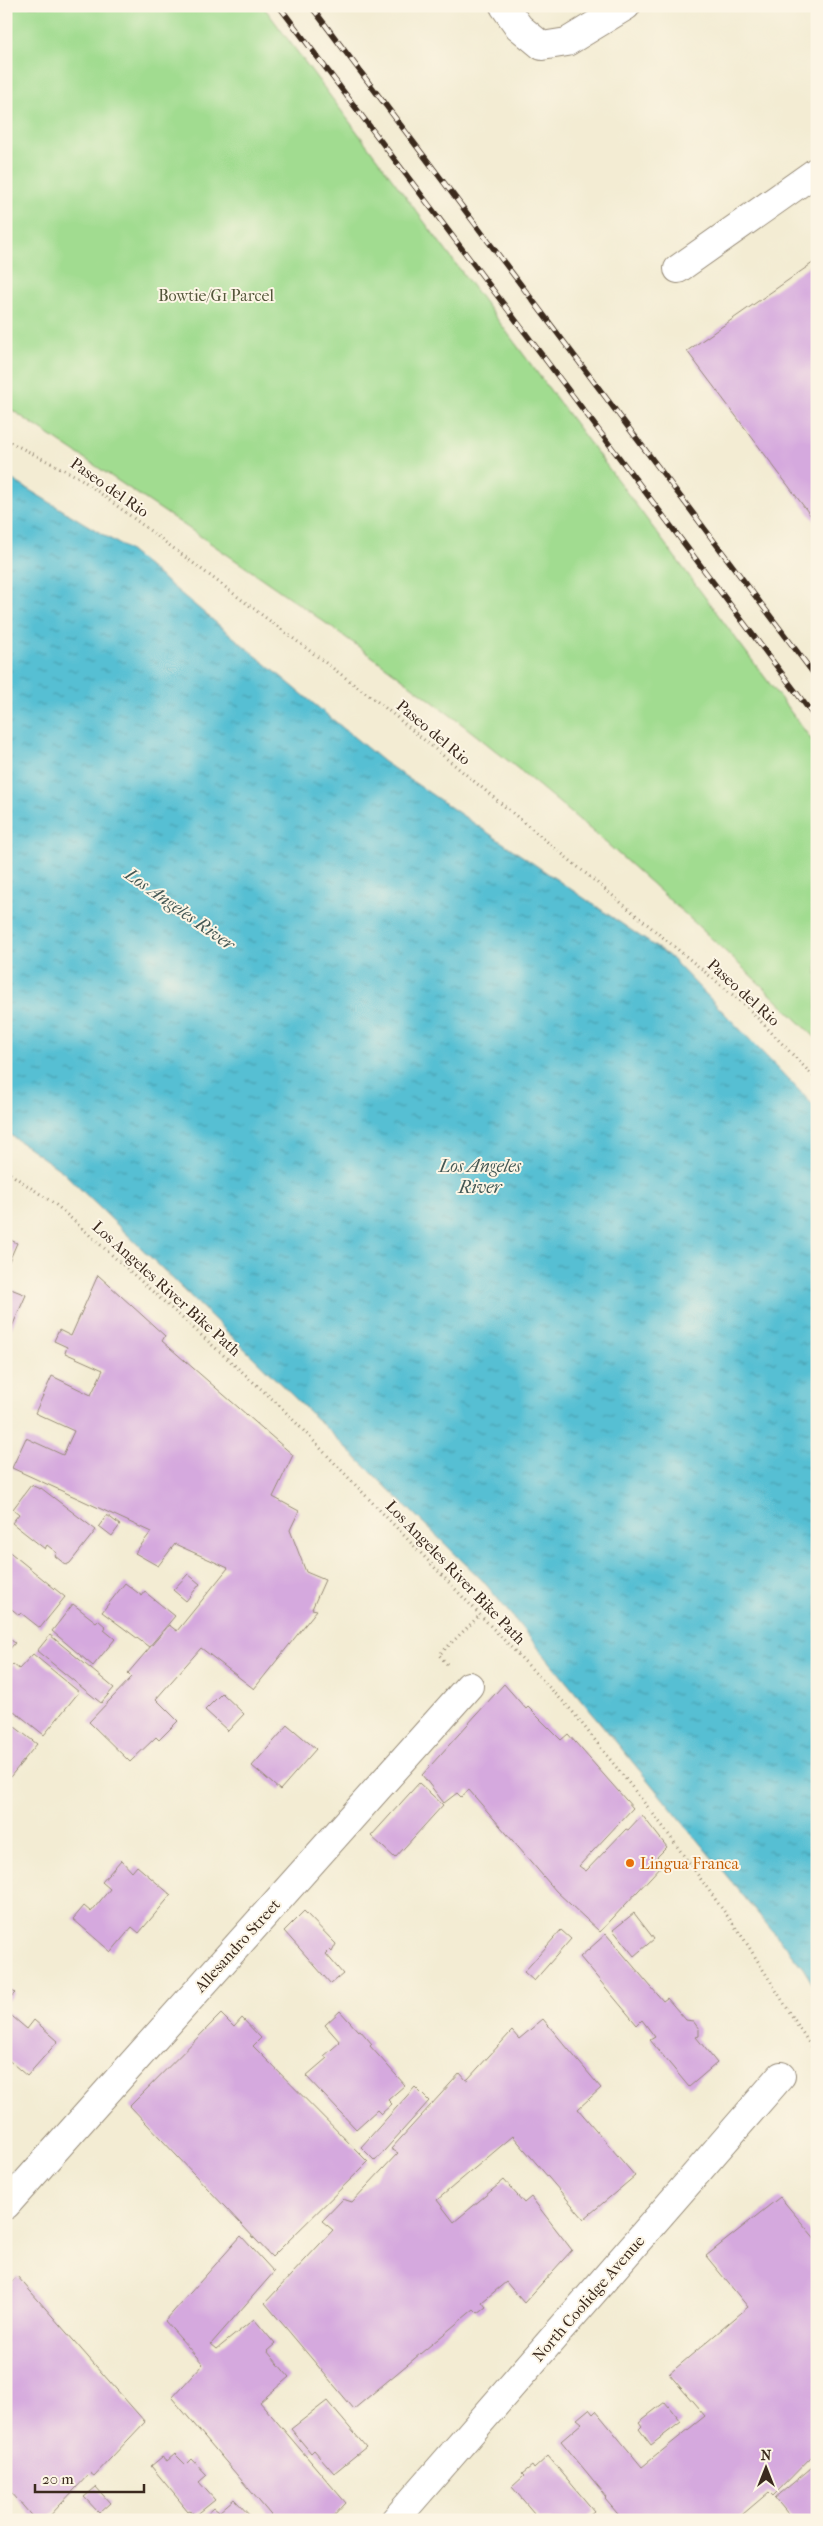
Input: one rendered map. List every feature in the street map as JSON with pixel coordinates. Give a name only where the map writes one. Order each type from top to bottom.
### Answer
[{"type":"street","points":[[504,6],[519,27],[542,46],[567,42],[626,6]]},
{"type":"street","points":[[678,269],[817,171]]},
{"type":"street","name":"Allesandro Street","points":[[6,2205],[469,1686]]},
{"type":"street","name":"North Coolidge Avenue","points":[[395,2520],[781,2076]]},
{"type":"path","name":"Paseo del Rio","points":[[6,440],[80,478],[383,706],[745,1005],[817,1080]]},
{"type":"path","name":"Los Angeles River Bike Path","points":[[6,1171],[55,1204],[279,1405],[572,1711],[661,1824],[744,1939],[817,2056]]},
{"type":"path","points":[[469,1686],[439,1656],[480,1614]]},
{"type":"green space","name":"Bowtie/G1 Parcel","points":[[6,6],[263,6],[817,747],[817,1039],[653,884],[568,810],[481,739],[306,609],[6,406]]},
{"type":"water","name":"Los Angeles River","points":[[6,476],[127,549],[384,762],[669,956],[817,1109],[817,1991],[803,1968],[483,1581],[62,1171],[6,1132]]},
{"type":"building","points":[[817,260],[817,524],[687,351]]},
{"type":"building","points":[[6,1238],[17,1243],[6,1268]]},
{"type":"building","points":[[98,1275],[165,1336],[162,1341],[293,1455],[273,1497],[299,1511],[290,1530],[306,1572],[325,1580],[312,1609],[317,1610],[254,1689],[201,1648],[156,1699],[178,1721],[159,1740],[156,1737],[130,1762],[89,1722],[132,1677],[128,1673],[169,1625],[177,1631],[228,1568],[175,1544],[158,1566],[135,1553],[151,1532],[12,1468],[26,1438],[63,1455],[74,1431],[35,1413],[52,1376],[91,1395],[103,1370],[65,1353],[67,1347],[54,1341],[59,1330],[71,1336]]},
{"type":"building","points":[[6,1287],[26,1295],[11,1329],[6,1328]]},
{"type":"building","points":[[31,1485],[41,1488],[96,1530],[70,1563],[66,1565],[55,1556],[57,1553],[47,1545],[45,1549],[12,1523],[19,1514],[13,1509]]},
{"type":"building","points":[[107,1515],[120,1525],[112,1536],[99,1526]]},
{"type":"building","points":[[6,1549],[65,1597],[40,1628],[21,1613],[19,1615],[8,1606],[10,1603],[6,1600]]},
{"type":"building","points":[[188,1574],[200,1584],[186,1601],[173,1590]]},
{"type":"building","points":[[125,1583],[142,1596],[145,1592],[175,1616],[149,1647],[102,1612]]},
{"type":"building","points":[[73,1604],[96,1622],[98,1620],[106,1627],[104,1630],[115,1639],[93,1666],[52,1631]]},
{"type":"building","points":[[50,1635],[114,1688],[101,1703],[37,1651]]},
{"type":"building","points":[[6,1636],[15,1643],[6,1653]]},
{"type":"building","points":[[33,1654],[79,1692],[44,1735],[14,1711],[12,1714],[6,1709],[6,1671],[13,1664],[19,1669]]},
{"type":"building","points":[[504,1684],[526,1709],[528,1707],[561,1740],[568,1734],[633,1808],[579,1866],[586,1871],[642,1815],[667,1847],[656,1858],[663,1864],[600,1932],[556,1891],[469,1790],[461,1797],[457,1793],[444,1803],[422,1775]]},
{"type":"building","points":[[222,1693],[244,1714],[228,1731],[205,1710]]},
{"type":"building","points":[[6,1720],[37,1744],[6,1782]]},
{"type":"building","points":[[288,1725],[316,1749],[280,1790],[252,1766]]},
{"type":"building","points":[[419,1783],[443,1805],[395,1858],[371,1836]]},
{"type":"building","points":[[121,1860],[132,1872],[137,1866],[171,1895],[139,1933],[132,1927],[111,1952],[73,1919],[84,1906],[91,1912],[110,1889],[102,1882]]},
{"type":"building","points":[[304,1911],[336,1944],[332,1952],[330,1950],[326,1954],[343,1974],[331,1984],[284,1931]]},
{"type":"building","points":[[634,1913],[654,1939],[634,1956],[613,1930]]},
{"type":"building","points":[[561,1930],[571,1939],[534,1981],[524,1972]]},
{"type":"building","points":[[606,1934],[663,2001],[667,1998],[686,2020],[693,2021],[699,2029],[699,2036],[696,2037],[717,2063],[689,2087],[650,2040],[655,2037],[642,2020],[637,2025],[580,1957]]},
{"type":"building","points":[[6,1986],[15,1993],[6,2002]]},
{"type":"building","points":[[6,2011],[27,2029],[34,2020],[58,2041],[27,2076],[6,2058]]},
{"type":"building","points":[[340,2011],[358,2031],[360,2030],[372,2044],[370,2046],[405,2085],[388,2100],[392,2104],[381,2114],[377,2110],[356,2129],[306,2076],[327,2058],[324,2056],[340,2042],[325,2025]]},
{"type":"building","points":[[221,2014],[234,2027],[242,2018],[261,2038],[253,2046],[368,2162],[272,2257],[130,2106]]},
{"type":"building","points":[[543,2019],[601,2088],[578,2109],[635,2176],[584,2219],[513,2136],[437,2200],[454,2222],[504,2180],[524,2203],[531,2197],[572,2250],[524,2303],[506,2282],[482,2302],[486,2307],[478,2313],[474,2309],[354,2409],[265,2303],[333,2230],[322,2221],[343,2199],[352,2202],[398,2153],[391,2149],[460,2073],[466,2080],[468,2079],[512,2031],[519,2039]]},
{"type":"building","points":[[415,2087],[429,2101],[375,2161],[361,2147]]},
{"type":"building","points":[[780,2197],[817,2241],[817,2451],[773,2496],[769,2492],[736,2520],[623,2520],[605,2499],[607,2497],[561,2441],[582,2423],[577,2419],[589,2409],[593,2414],[596,2411],[642,2467],[705,2416],[669,2374],[748,2307],[706,2256]]},
{"type":"building","points":[[241,2236],[274,2272],[211,2344],[217,2349],[254,2319],[275,2344],[267,2351],[289,2377],[260,2402],[346,2503],[330,2520],[275,2520],[172,2398],[203,2364],[165,2321]]},
{"type":"building","points":[[17,2276],[145,2422],[94,2476],[90,2473],[46,2520],[35,2520],[6,2486],[6,2288]]},
{"type":"building","points":[[327,2401],[366,2447],[334,2473],[314,2450],[311,2453],[291,2429]]},
{"type":"building","points":[[665,2402],[681,2422],[651,2445],[639,2429],[642,2426],[639,2422]]},
{"type":"building","points":[[175,2454],[186,2465],[192,2459],[207,2475],[199,2482],[215,2500],[195,2516],[190,2510],[188,2511],[151,2466],[162,2457],[167,2461]]},
{"type":"building","points":[[548,2456],[594,2511],[583,2520],[540,2520],[512,2487],[524,2476],[522,2474],[532,2466],[534,2469]]},
{"type":"building","points":[[817,2463],[817,2520],[793,2520],[775,2498]]},
{"type":"building","points":[[96,2487],[110,2503],[99,2513],[84,2497]]},
{"type":"building","points":[[234,2499],[254,2520],[201,2520],[214,2508],[219,2512]]},
{"type":"railway","points":[[279,6],[817,720]]},
{"type":"railway","points":[[311,6],[817,678]]},
{"type":"place","name":"Lingua Franca","points":[[630,1863]]}]
